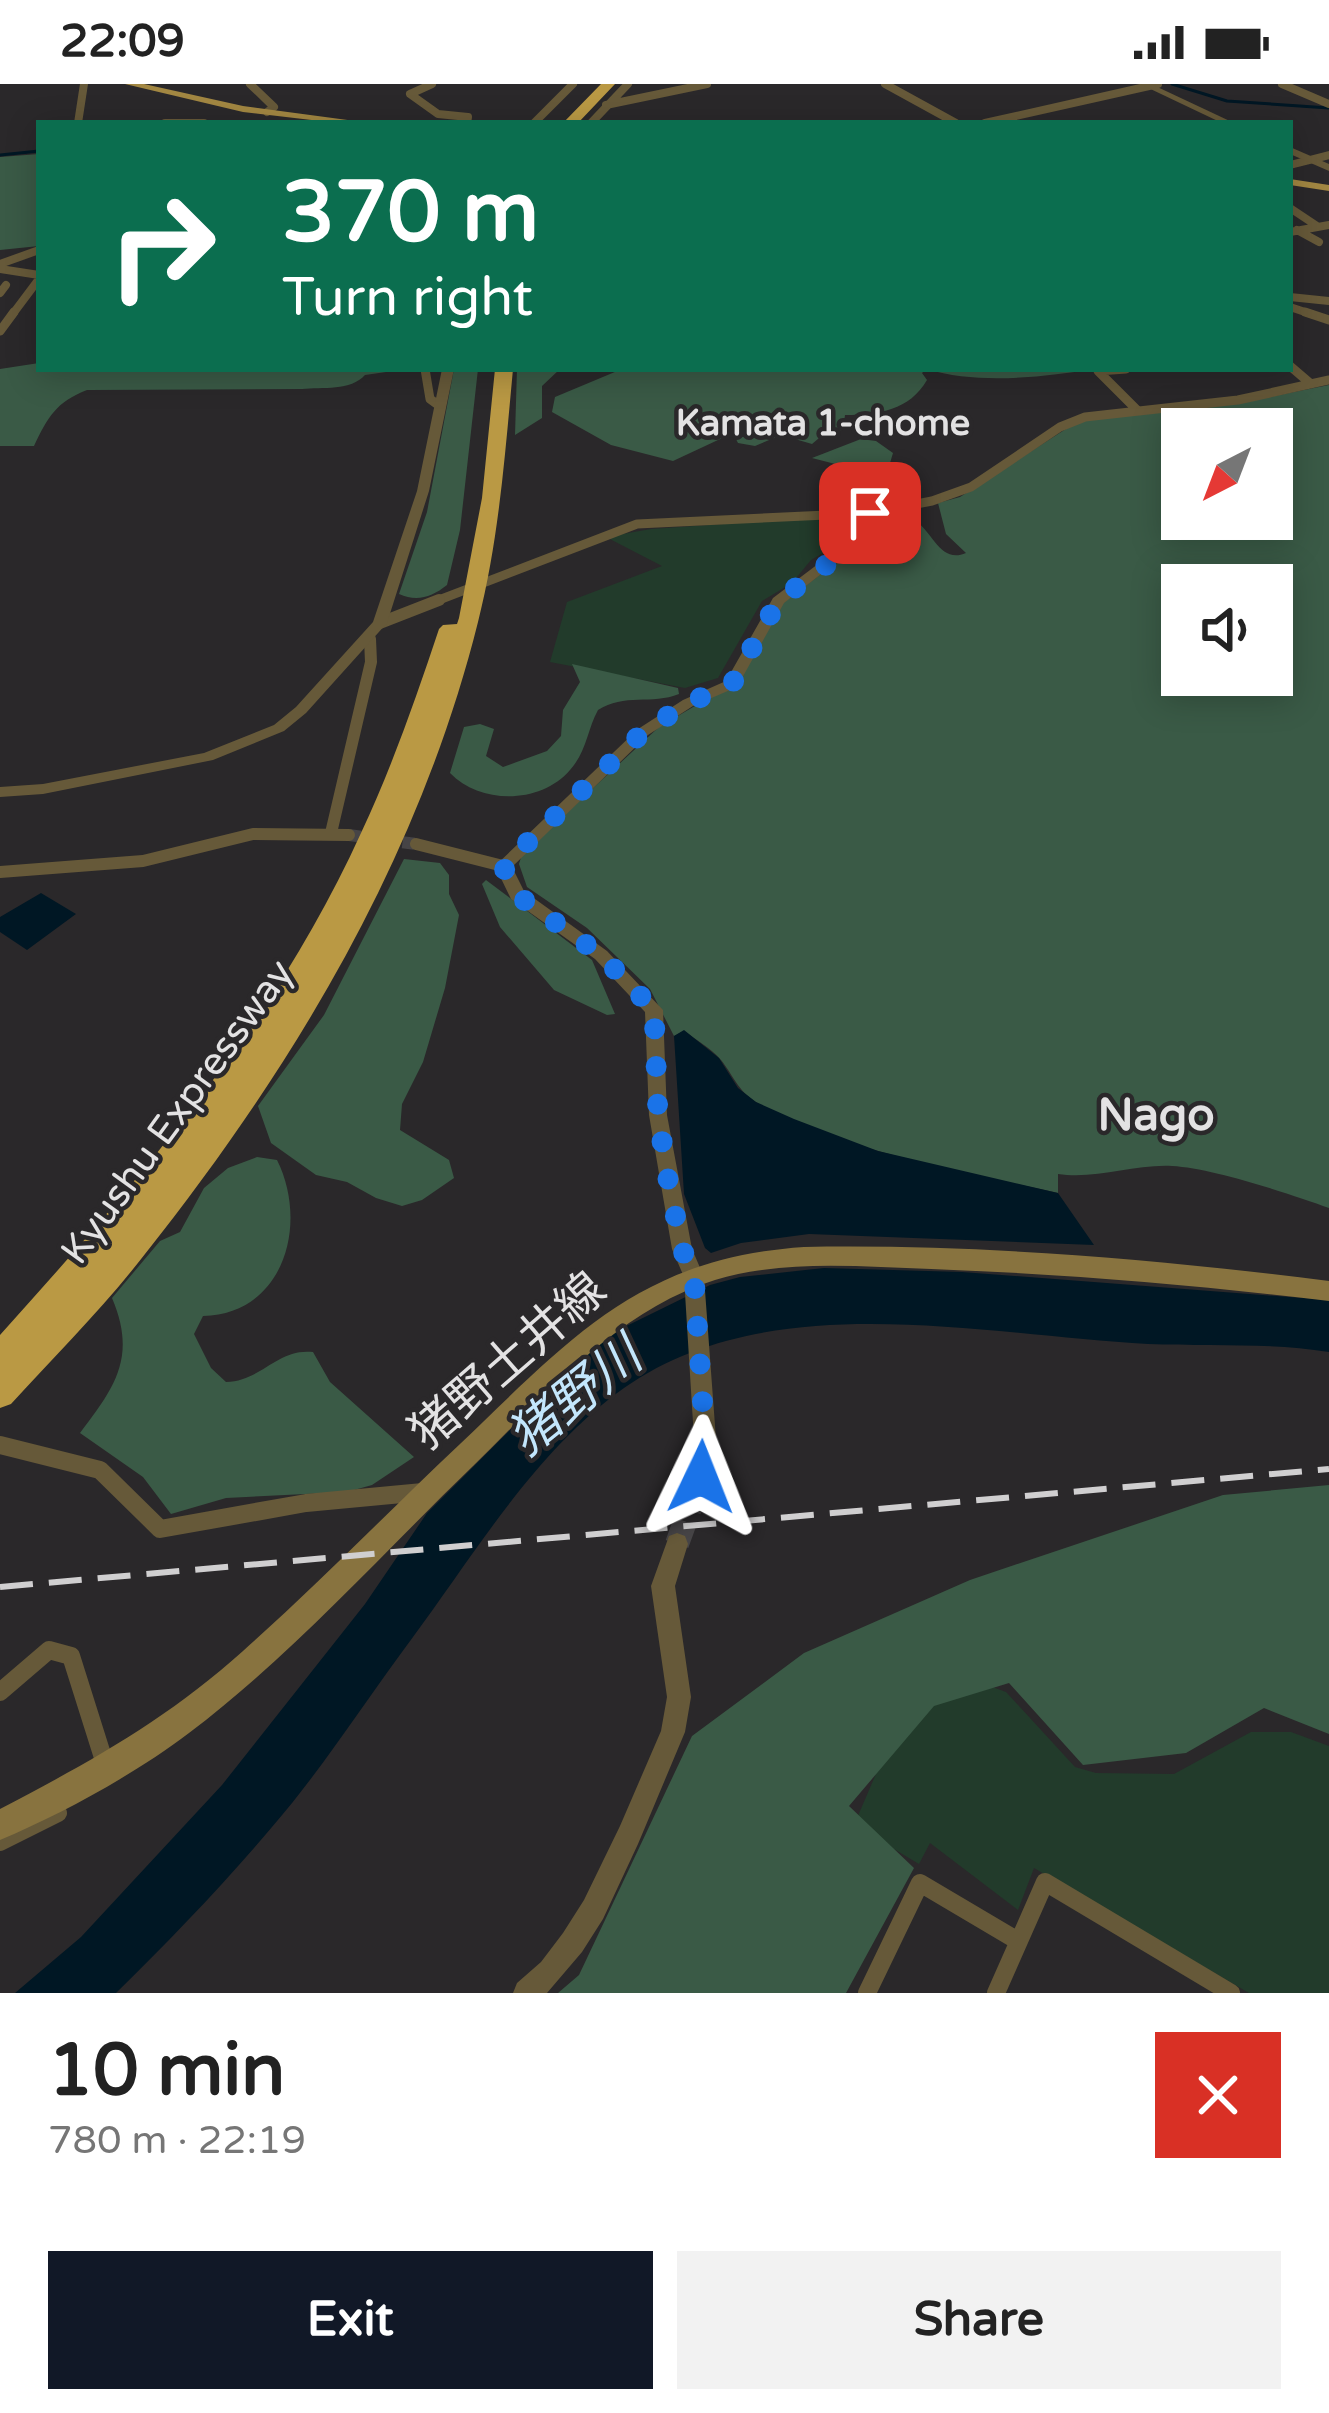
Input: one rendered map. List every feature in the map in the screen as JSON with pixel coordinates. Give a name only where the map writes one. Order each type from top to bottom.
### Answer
[{"type":"highway","points":[[560,120],[595,84]]},
{"type":"highway","points":[[573,120],[608,84]]},
{"type":"highway","name":"Kyushu Expressway","points":[[0,1358],[109,1238],[253,1049],[315,952],[370,848],[425,711],[453,619],[476,504],[488,372]]},
{"type":"highway","name":"Kyushu Expressway","points":[[0,1394],[130,1250],[226,1124],[338,956],[368,898],[428,759],[471,620],[493,503],[504,372]]},
{"type":"main road","points":[[114,84],[217,108],[303,120]]},
{"type":"main road","points":[[130,84],[267,112],[338,120]]},
{"type":"main road","points":[[1293,180],[1329,186]]},
{"type":"main road","name":"猪野土井線","points":[[0,1825],[107,1769],[178,1724],[253,1661],[582,1343],[640,1303],[744,1264],[872,1257],[1122,1268],[1329,1291]]},
{"type":"street","points":[[78,120],[84,84]]},
{"type":"street","points":[[250,84],[274,107],[267,112]]},
{"type":"street","points":[[432,84],[410,94],[438,114],[468,120]]},
{"type":"street","points":[[537,120],[573,84]]},
{"type":"street","points":[[594,120],[628,84]]},
{"type":"street","points":[[606,105],[707,84]]},
{"type":"street","points":[[884,84],[950,120]]},
{"type":"street","points":[[1282,84],[1329,104]]},
{"type":"street","points":[[999,120],[1150,85],[1223,120]]},
{"type":"street","points":[[1017,116],[1026,120]]},
{"type":"street","points":[[1293,151],[1329,168]]},
{"type":"street","points":[[1293,164],[1329,155]]},
{"type":"street","points":[[1293,210],[1316,226]]},
{"type":"street","points":[[1294,231],[1329,225]]},
{"type":"street","points":[[1294,231],[1319,242]]},
{"type":"street","points":[[0,267],[36,251]]},
{"type":"street","points":[[0,267],[36,276]]},
{"type":"street","points":[[0,331],[3,314],[36,280]]},
{"type":"street","points":[[1293,297],[1329,301]]},
{"type":"street","points":[[1293,308],[1329,320]]},
{"type":"street","points":[[1293,369],[1311,384]]},
{"type":"street","points":[[426,372],[430,399],[441,407]]},
{"type":"street","points":[[0,792],[208,758],[254,740],[301,710],[380,623],[418,511],[447,372]]},
{"type":"street","points":[[1100,372],[1138,411]]},
{"type":"street","points":[[380,623],[637,524],[870,513],[957,494],[1071,422],[1238,400],[1329,380]]},
{"type":"street","points":[[503,866],[643,732],[688,703],[732,684],[778,601],[865,536],[873,527],[870,513]]},
{"type":"street","points":[[389,596],[426,605]]},
{"type":"street","points":[[331,833],[371,662],[370,639]]},
{"type":"street","points":[[0,872],[142,861],[253,834],[349,836]]},
{"type":"street","points":[[416,844],[503,866]]},
{"type":"street","points":[[503,866],[517,895],[601,955],[654,1010],[658,1115],[682,1249],[694,1285],[705,1439],[694,1497]]},
{"type":"street","points":[[0,1445],[100,1470],[160,1529],[306,1503],[423,1492]]},
{"type":"street","points":[[527,1993],[545,1980],[578,1940],[673,1732],[679,1697],[663,1586],[677,1544]]},
{"type":"street","points":[[0,1693],[49,1650],[71,1656],[107,1769]]},
{"type":"street","points":[[0,1843],[58,1813]]},
{"type":"street","points":[[996,1993],[1046,1882],[1231,1993]]},
{"type":"street","points":[[867,1993],[920,1883],[1018,1941]]},
{"type":"green space","points":[[36,154],[36,246],[0,250],[0,157]]},
{"type":"green space","points":[[36,363],[36,372],[386,372],[327,388],[87,390],[54,412],[34,446],[0,446],[0,369]]},
{"type":"green space","points":[[453,372],[478,372],[460,530],[447,585],[436,593],[412,598],[399,594],[427,512]]},
{"type":"green space","points":[[517,372],[557,372],[542,386],[542,418],[515,435]]},
{"type":"green space","points":[[615,372],[923,372],[927,380],[912,398],[892,409],[845,415],[843,430],[825,433],[812,444],[781,435],[755,446],[738,443],[733,433],[673,461],[611,445],[552,412],[555,397]]},
{"type":"green space","points":[[939,372],[1072,372],[989,378]]},
{"type":"green space","points":[[1329,385],[1329,1208],[1229,1176],[1172,1166],[1058,1174],[1058,1193],[902,1158],[822,1133],[756,1102],[708,1048],[684,1031],[674,1036],[650,989],[587,928],[527,887],[519,864],[522,854],[659,727],[741,679],[774,610],[885,525],[916,521],[944,551],[966,553],[946,534],[938,503],[960,497],[1069,427],[1087,420],[1161,412],[1161,540],[1293,540],[1293,408],[1200,408]]},
{"type":"green space","points":[[861,439],[876,441],[893,453],[890,463],[843,466],[812,458]]},
{"type":"green space","points":[[814,518],[851,537],[811,560],[792,583],[762,601],[718,678],[685,688],[550,662],[567,602],[662,566],[606,537],[651,529]]},
{"type":"green space","points":[[572,664],[678,688],[679,694],[618,702],[598,710],[576,763],[543,789],[494,795],[450,773],[464,727],[480,724],[494,729],[486,756],[503,767],[547,751],[561,736],[563,710],[580,682]]},
{"type":"green space","points":[[404,859],[440,863],[449,875],[449,894],[459,915],[445,988],[423,1062],[402,1104],[400,1130],[449,1160],[454,1178],[422,1200],[402,1206],[347,1182],[316,1175],[271,1143],[258,1106],[324,1015]]},
{"type":"green space","points":[[486,880],[592,960],[615,1014],[607,1015],[554,990],[500,927],[482,884]]},
{"type":"green space","points":[[257,1157],[277,1160],[286,1185],[289,1237],[270,1283],[253,1300],[231,1311],[203,1316],[194,1334],[211,1368],[226,1382],[239,1380],[289,1355],[313,1352],[330,1382],[414,1457],[372,1485],[347,1492],[226,1498],[171,1514],[143,1477],[80,1433],[112,1386],[122,1355],[112,1298],[160,1241],[180,1232],[204,1188],[228,1168]]},
{"type":"green space","points":[[1329,1485],[1329,1734],[1264,1708],[1186,1753],[1083,1765],[1009,1683],[934,1706],[849,1806],[914,1868],[846,1993],[558,1993],[579,1975],[692,1736],[804,1653],[970,1580],[1223,1495]]},
{"type":"green space","points":[[979,1682],[1006,1692],[1075,1767],[1096,1773],[1174,1774],[1251,1732],[1291,1732],[1329,1746],[1329,1993],[1249,1993],[1034,1868],[1018,1910],[930,1843],[919,1864],[854,1825],[900,1718]]},
{"type":"water","points":[[41,893],[76,914],[27,950],[0,932],[0,917]]},
{"type":"water","points":[[684,1030],[719,1058],[738,1088],[756,1102],[878,1151],[1058,1193],[1094,1245],[809,1234],[741,1243],[711,1253],[684,1194],[674,1036]]},
{"type":"water","name":"猪野川","points":[[824,1268],[962,1272],[1329,1300],[1329,1352],[878,1324],[810,1326],[744,1336],[682,1356],[624,1388],[592,1413],[535,1472],[291,1804],[116,1993],[15,1993],[81,1937],[222,1785],[365,1604],[427,1513],[602,1338],[710,1285]]},
{"type":"waterway","points":[[1172,84],[1227,101],[1329,108]]},
{"type":"waterway","points":[[0,155],[36,151]]},
{"type":"tunnel","points":[[349,835],[416,844]]},
{"type":"tunnel","points":[[677,1544],[694,1497]]},
{"type":"railway","points":[[0,1587],[1329,1469]]},
{"type":"district","name":"Kamata 1-chome","points":[[823,422]]},
{"type":"district","name":"Nago","points":[[1156,1114]]},
{"type":"route","points":[[701,1477],[705,1439],[694,1276],[682,1249],[658,1115],[654,1010],[601,955],[517,895],[506,881],[503,866],[643,732],[688,703],[732,684],[742,674],[778,601],[865,536],[873,527],[870,513]]}]
